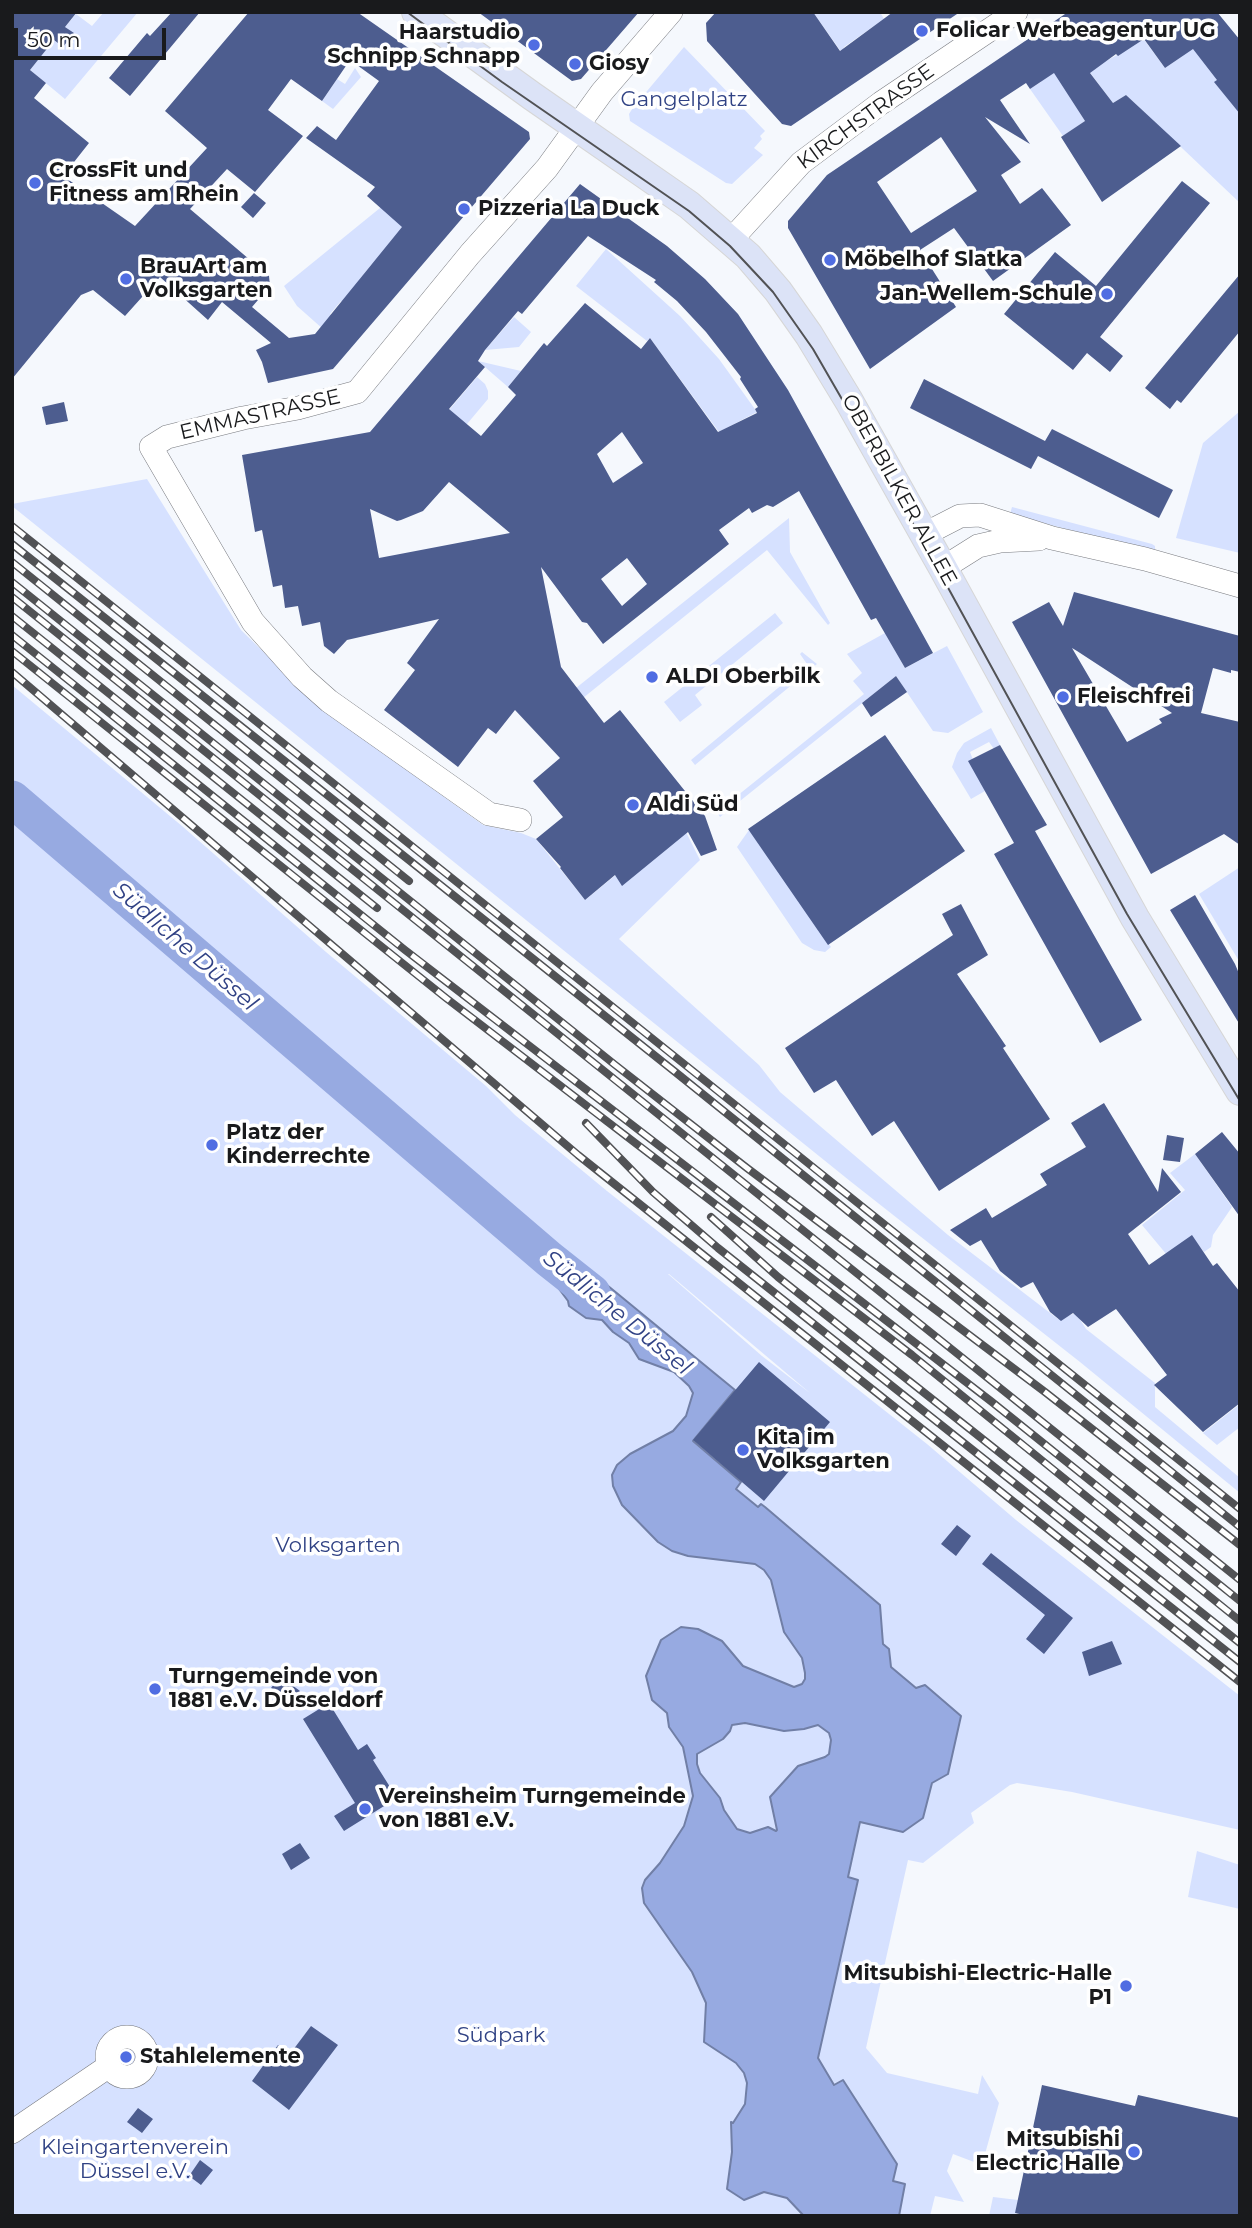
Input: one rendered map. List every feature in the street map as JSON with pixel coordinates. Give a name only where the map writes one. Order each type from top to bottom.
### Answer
[{"type":"main road","name":"OBERBILKER ALLEE","points":[[416,12],[689,205],[731,240],[778,290],[810,335],[925,534],[1135,918],[1240,1091]]},
{"type":"street","points":[[577,127],[609,83],[671,12]]},
{"type":"street","name":"KIRCHSTRASSE","points":[[731,240],[801,163],[881,103],[1016,12]]},
{"type":"street","name":"EMMASTRASSE","points":[[520,820],[489,814],[329,701],[302,677],[253,622],[151,447],[167,437],[243,418],[298,408],[356,392],[470,254],[547,168],[577,127]]},
{"type":"street","points":[[925,534],[960,516],[980,515],[1052,538],[1145,559],[1240,586]]},
{"type":"street","points":[[943,568],[978,546],[1000,541],[1052,538]]},
{"type":"street","points":[[118,2038],[139,2040],[146,2047],[148,2058],[137,2075],[128,2077],[115,2073],[109,2066],[107,2056],[110,2046],[118,2038]]},
{"type":"street","points":[[12,2132],[109,2066]]},
{"type":"green space","points":[[104,12],[138,12],[65,99],[30,70],[54,40],[63,47],[74,34],[65,27],[76,14],[92,26]]},
{"type":"green space","points":[[813,12],[880,12],[884,19],[844,47],[842,53]]},
{"type":"green space","points":[[1125,12],[1128,16],[1135,12],[1183,12],[1179,16],[1189,29],[1185,33],[1240,106],[1240,203],[1126,95],[1113,103],[1088,70],[1063,86],[1085,121],[1063,136],[1030,89],[1041,82],[1037,77],[1058,62],[1055,58],[1065,51],[1068,55],[1084,42],[1089,48],[1100,41],[1102,44],[1099,49],[1106,61],[1128,49],[1113,27],[1123,20],[1121,16]],"holes":[[[1159,25],[1182,56],[1165,68],[1142,37]]]},
{"type":"green space","name":"Gangelplatz","points":[[684,47],[765,131],[754,148],[763,155],[732,184],[726,183],[630,121],[629,114],[636,103],[643,110],[649,104],[642,97]]},
{"type":"green space","points":[[355,68],[361,77],[333,109],[322,101],[337,79],[345,84]]},
{"type":"green space","points":[[389,198],[412,217],[389,243],[393,246],[371,265],[360,279],[345,304],[341,301],[330,314],[333,317],[323,329],[297,306],[284,286]]},
{"type":"green space","points":[[606,249],[680,316],[719,359],[757,412],[719,432],[650,338],[647,341],[576,286]]},
{"type":"green space","points":[[514,317],[531,332],[519,347],[485,350]]},
{"type":"green space","points":[[478,361],[521,371],[508,387]]},
{"type":"green space","points":[[477,377],[485,384],[488,399],[467,424],[415,450]]},
{"type":"green space","points":[[1240,411],[1240,553],[1176,538],[1203,443]]},
{"type":"green space","points":[[147,479],[241,630],[322,709],[483,825],[536,839],[585,900],[681,822],[700,860],[619,939],[759,1065],[780,1092],[948,1235],[1058,1319],[1076,1313],[1086,1329],[1155,1383],[1155,1407],[1240,1478],[1240,1493],[12,506]]},
{"type":"green space","points":[[1012,507],[1152,544],[1155,550],[1152,552],[1010,514]]},
{"type":"green space","points":[[789,518],[790,552],[830,623],[828,625],[767,550],[583,698],[576,688]]},
{"type":"green space","points":[[775,613],[783,623],[695,695],[702,705],[680,722],[664,702]]},
{"type":"green space","points":[[885,633],[905,668],[947,646],[983,712],[948,733],[933,731],[896,676],[720,817],[717,812],[864,694],[853,681],[862,673],[847,654]]},
{"type":"green space","points":[[802,652],[817,664],[695,765],[691,760],[807,664],[800,654]]},
{"type":"green space","name":"Volksgarten","points":[[12,685],[182,826],[326,952],[486,1086],[515,1115],[607,1191],[927,1444],[1016,1520],[1240,1696],[1240,1830],[1072,1792],[1017,1783],[1010,1785],[971,1813],[974,1823],[923,1863],[908,1860],[866,2048],[887,2073],[978,2094],[982,2075],[999,2103],[982,2165],[953,2154],[947,2171],[964,2202],[935,2196],[930,2216],[12,2216]],"holes":[[[669,1274],[810,1393],[762,1356]]]},
{"type":"green space","points":[[991,728],[1000,745],[994,749],[989,742],[970,752],[985,791],[971,799],[952,767],[964,743]]},
{"type":"green space","points":[[749,830],[831,947],[825,952],[814,950],[802,943],[737,847]]},
{"type":"green space","points":[[1240,867],[1240,961],[1239,961],[1199,894]]},
{"type":"green space","points":[[1195,1154],[1232,1207],[1213,1235],[1211,1247],[1204,1252],[1193,1238],[1167,1255],[1142,1225],[1185,1190],[1170,1173]]},
{"type":"green space","points":[[1240,1404],[1240,1427],[1217,1445],[1203,1433]]},
{"type":"green space","points":[[1197,1851],[1240,1865],[1240,1909],[1188,1897]]},
{"type":"green space","points":[[993,2197],[1018,2200],[1015,2216],[989,2216]]},
{"type":"water","points":[[563,1249],[735,1390],[693,1441],[741,1482],[736,1489],[758,1507],[761,1504],[765,1507],[880,1605],[883,1644],[889,1649],[891,1667],[916,1688],[925,1685],[961,1716],[948,1774],[932,1783],[923,1818],[903,1832],[860,1822],[848,1877],[858,1880],[818,2058],[834,2085],[843,2080],[897,2164],[893,2181],[905,2184],[899,2216],[804,2216],[787,2198],[764,2192],[744,2200],[727,2189],[732,2152],[731,2122],[733,2123],[745,2104],[747,2083],[744,2073],[736,2063],[704,2042],[706,2003],[692,1972],[644,1903],[642,1888],[645,1880],[660,1863],[684,1826],[693,1796],[683,1747],[669,1727],[667,1713],[652,1700],[646,1676],[661,1640],[681,1627],[698,1629],[722,1641],[743,1666],[794,1687],[802,1684],[805,1673],[802,1658],[784,1632],[771,1580],[764,1570],[755,1564],[688,1556],[672,1551],[658,1542],[622,1505],[613,1486],[612,1475],[617,1465],[630,1454],[673,1431],[686,1416],[693,1393],[674,1372],[639,1359],[629,1343],[602,1320],[586,1318],[569,1306],[545,1270]],"holes":[[[745,1723],[784,1731],[818,1725],[829,1733],[829,1754],[798,1766],[770,1797],[776,1831],[768,1827],[750,1833],[737,1829],[724,1810],[720,1798],[700,1773],[697,1754],[723,1739],[732,1725]]]},
{"type":"building","points":[[12,12],[77,12],[65,27],[74,33],[63,47],[54,40],[30,70],[46,83],[34,98],[89,143],[63,176],[135,226],[207,148],[165,111],[249,12],[357,12],[529,132],[530,139],[333,369],[268,383],[256,350],[271,343],[222,302],[208,320],[160,277],[125,316],[93,290],[81,295],[12,379]],"holes":[[[350,60],[379,81],[336,140],[317,126],[306,138],[375,187],[367,196],[402,227],[315,334],[289,338],[252,307],[270,286],[269,276],[190,209],[227,169],[255,192],[303,136],[268,110],[291,79],[322,101]]]},
{"type":"building","points":[[172,12],[200,12],[130,96],[109,78],[147,33],[150,36]]},
{"type":"building","points":[[478,12],[639,12],[581,79],[572,81]]},
{"type":"building","points":[[716,12],[813,12],[840,51],[893,12],[960,12],[791,126],[782,124],[707,41],[706,23]]},
{"type":"building","points":[[1068,12],[1217,12],[1240,40],[1240,114],[1214,82],[1217,80],[1193,49],[1165,68],[1144,39],[1118,56],[1116,54],[1090,73],[1113,103],[1126,95],[1181,146],[1102,202],[1061,137],[1085,121],[1054,73],[1030,89],[1026,83],[1000,100],[1030,144],[985,117],[1021,162],[1001,175],[1020,204],[1042,188],[1071,225],[993,281],[954,228],[920,250],[956,307],[870,369],[788,228],[788,221],[827,175]],"holes":[[[941,137],[977,191],[911,233],[877,182]]]},
{"type":"building","points":[[1182,181],[1210,203],[1100,337],[1123,356],[1110,372],[1087,353],[1073,370],[1004,314],[1055,252],[1096,286]]},
{"type":"building","points":[[580,184],[667,246],[705,279],[738,314],[788,390],[933,653],[905,668],[876,618],[871,620],[799,491],[773,507],[767,505],[752,513],[749,508],[719,530],[729,544],[603,644],[587,623],[582,622],[541,567],[561,667],[604,723],[620,710],[705,816],[717,850],[701,856],[688,832],[622,886],[615,875],[585,900],[536,839],[563,817],[533,781],[560,758],[515,710],[496,734],[488,728],[458,767],[384,710],[415,670],[407,663],[439,619],[347,640],[334,654],[324,646],[320,622],[302,626],[298,606],[285,608],[282,585],[273,587],[262,530],[255,532],[242,455],[370,432]],"holes":[[[588,236],[656,280],[654,282],[677,301],[706,332],[741,377],[758,407],[755,409],[757,413],[718,432],[650,338],[641,349],[585,303],[547,346],[544,343],[508,387],[516,395],[481,436],[449,409],[485,367],[478,361],[485,350],[518,311],[522,314]],[[622,432],[643,463],[613,483],[597,454]],[[449,482],[510,533],[379,558],[370,509],[397,521],[423,511]],[[627,558],[647,584],[622,606],[601,579]]]},
{"type":"building","points":[[254,193],[266,203],[253,218],[241,207]]},
{"type":"building","points":[[1240,274],[1240,331],[1181,403],[1177,400],[1170,409],[1145,388]]},
{"type":"building","points":[[924,379],[1045,441],[1052,429],[1173,490],[1159,518],[1038,456],[1031,469],[910,408]]},
{"type":"building","points":[[64,402],[68,421],[46,425],[42,407]]},
{"type":"building","points":[[1074,592],[1240,636],[1240,672],[1231,670],[1231,673],[1213,668],[1201,713],[1240,722],[1240,845],[1224,834],[1151,874],[1012,622],[1049,602],[1063,626]],"holes":[[[1072,648],[1172,713],[1159,719],[1162,723],[1127,742]]]},
{"type":"building","points":[[896,676],[907,692],[871,717],[862,703]]},
{"type":"building","points":[[885,735],[965,851],[828,945],[748,829]]},
{"type":"building","points":[[1000,745],[1047,825],[1035,831],[1142,1020],[1100,1043],[994,854],[1014,843],[968,761]]},
{"type":"building","points":[[1195,895],[1240,976],[1240,1025],[1170,910]]},
{"type":"building","points":[[961,904],[988,955],[957,974],[1006,1046],[1003,1048],[1050,1119],[939,1191],[894,1121],[872,1136],[836,1080],[814,1093],[785,1048],[953,935],[942,914]]},
{"type":"building","points":[[1104,1103],[1158,1192],[1162,1168],[1181,1192],[1128,1234],[1149,1265],[1192,1235],[1213,1266],[1217,1263],[1240,1292],[1240,1403],[1203,1432],[1154,1385],[1167,1375],[1116,1309],[1088,1327],[1073,1313],[1061,1321],[1050,1312],[1033,1282],[1021,1288],[1000,1271],[981,1240],[970,1246],[950,1230],[986,1208],[992,1218],[1047,1185],[1040,1174],[1086,1147],[1071,1123]]},
{"type":"building","points":[[1222,1132],[1240,1154],[1240,1217],[1195,1154]]},
{"type":"building","points":[[1167,1135],[1184,1138],[1180,1162],[1163,1160]]},
{"type":"building","points":[[759,1362],[830,1422],[764,1501],[693,1440]]},
{"type":"building","points":[[957,1525],[971,1536],[956,1556],[941,1544]]},
{"type":"building","points":[[991,1553],[1073,1618],[1044,1654],[1026,1639],[1045,1615],[982,1564]]},
{"type":"building","points":[[1112,1641],[1122,1664],[1089,1676],[1082,1652]]},
{"type":"building","points":[[280,1676],[300,1691],[290,1703],[271,1688]]},
{"type":"building","points":[[329,1703],[358,1750],[367,1744],[376,1758],[373,1760],[397,1798],[344,1831],[334,1816],[355,1803],[303,1719]]},
{"type":"building","points":[[300,1843],[310,1858],[291,1870],[282,1854]]},
{"type":"building","points":[[311,2026],[338,2045],[289,2110],[252,2081],[278,2045],[290,2054]]},
{"type":"building","name":"Mitsubishi Electric Halle","points":[[1042,2085],[1135,2106],[1138,2095],[1240,2118],[1240,2216],[1028,2216],[1015,2213]]},
{"type":"building","points":[[138,2108],[153,2119],[142,2133],[127,2122]]},
{"type":"building","points":[[200,2160],[213,2170],[201,2185],[189,2176]]},
{"type":"waterway","name":"Südliche Düssel","points":[[12,799],[592,1293]]},
{"type":"tram line","points":[[407,12],[502,82],[689,211],[730,246],[773,292],[813,349],[895,491],[1127,914],[1240,1101]]},
{"type":"railway","points":[[12,526],[1240,1509]]},
{"type":"railway","points":[[12,544],[674,1071],[1240,1527]]},
{"type":"railway","points":[[12,562],[409,881]]},
{"type":"railway","points":[[12,582],[614,1064],[747,1168],[1045,1392],[1240,1545]]},
{"type":"railway","points":[[12,597],[1240,1580]]},
{"type":"railway","points":[[12,616],[377,908]]},
{"type":"railway","points":[[12,635],[405,950],[992,1402],[1240,1601]]},
{"type":"railway","points":[[12,651],[446,998],[912,1355],[1240,1621]]},
{"type":"railway","points":[[12,672],[578,1155],[1240,1682]]},
{"type":"railway","points":[[586,1123],[653,1192],[718,1248],[1240,1662]]},
{"type":"railway","points":[[711,1217],[778,1277],[1240,1643]]},
{"type":"place","name":"Folicar Werbeagentur UG","points":[[922,31]]},
{"type":"place","name":"Haarstudio Schnipp Schnapp","points":[[534,45]]},
{"type":"place","name":"Giosy","points":[[575,64]]},
{"type":"place","name":"CrossFit und Fitness am Rhein","points":[[35,183]]},
{"type":"place","name":"Pizzeria La Duck","points":[[464,209]]},
{"type":"place","name":"Möbelhof Slatka","points":[[830,260]]},
{"type":"place","name":"BrauArt am Volksgarten","points":[[126,279]]},
{"type":"place","name":"Jan-Wellem-Schule","points":[[1107,294]]},
{"type":"place","name":"ALDI Oberbilk","points":[[652,677]]},
{"type":"place","name":"Fleischfrei","points":[[1063,697]]},
{"type":"place","name":"Aldi Süd","points":[[633,805]]},
{"type":"place","name":"Platz der Kinderrechte","points":[[212,1145]]},
{"type":"place","name":"Kita im Volksgarten","points":[[743,1450]]},
{"type":"place","name":"Turngemeinde von 1881 e.V. Düsseldorf","points":[[155,1689]]},
{"type":"place","name":"Vereinsheim Turngemeinde von 1881 e.V.","points":[[365,1809]]},
{"type":"place","name":"Mitsubishi-Electric-Halle P1","points":[[1126,1986]]},
{"type":"place","name":"Stahlelemente","points":[[126,2057]]},
{"type":"place","name":"Mitsubishi Electric Halle","points":[[1134,2152]]},
{"type":"park label","name":"Südpark","points":[[501,2036]]},
{"type":"park label","name":"Kleingartenverein Düssel e.V.","points":[[135,2160]]}]
